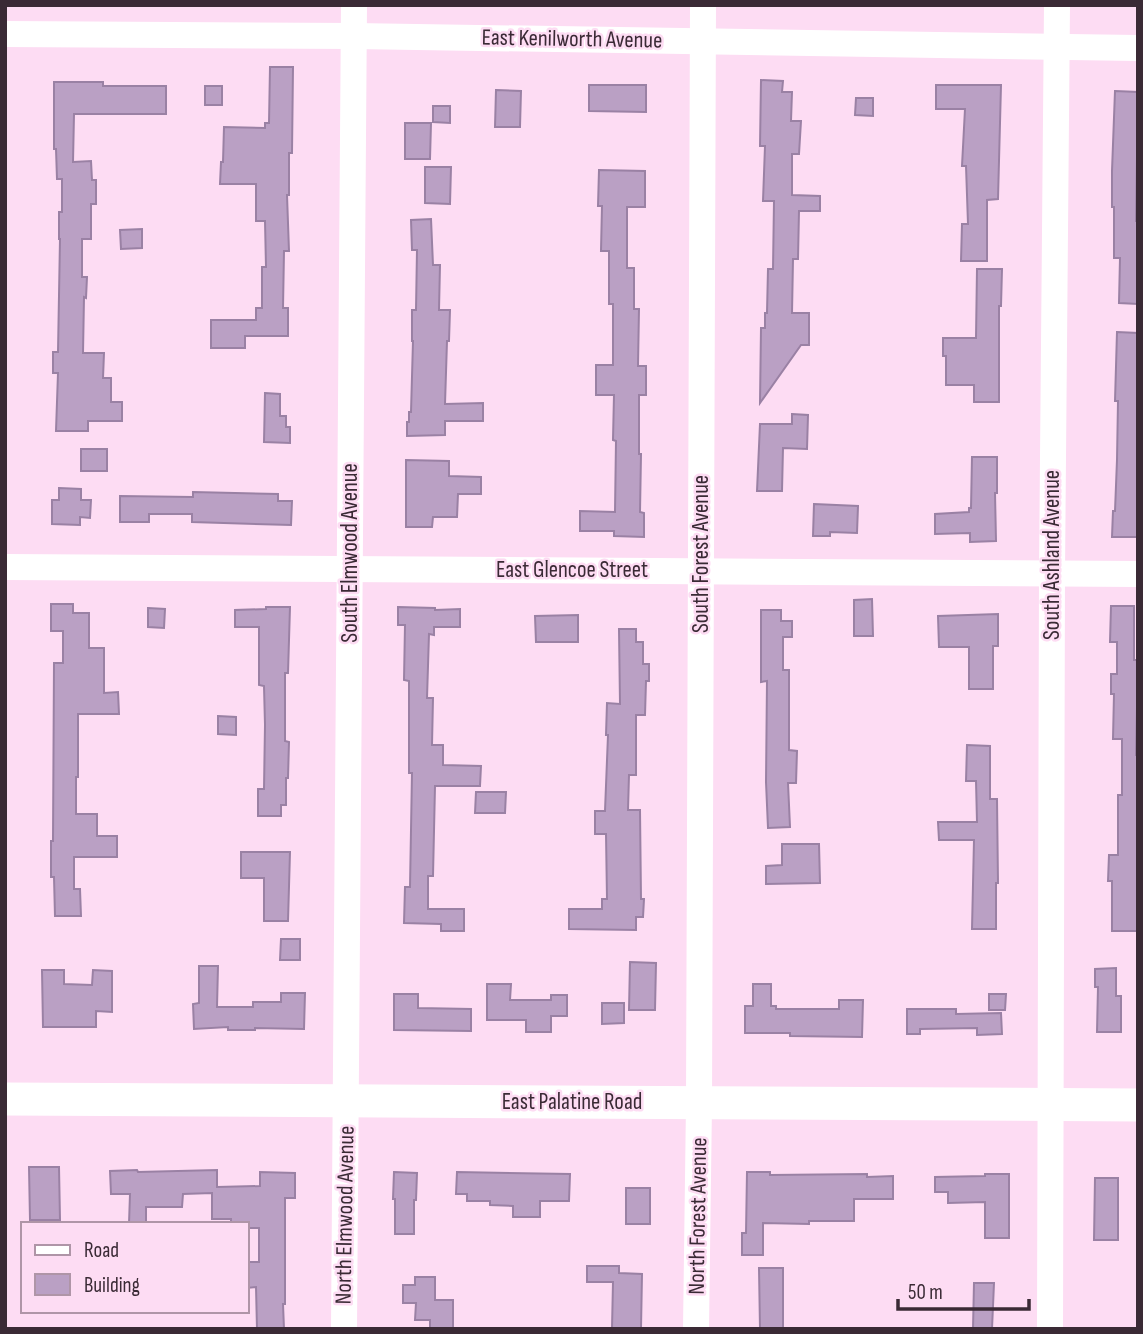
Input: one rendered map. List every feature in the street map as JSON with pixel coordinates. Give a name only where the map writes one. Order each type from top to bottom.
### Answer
[{"type":"main road","name":"East Palatine Road","points":[[5,1099],[1138,1105]]},
{"type":"street","name":"South Elmwood Avenue","points":[[346,1101],[354,5]]},
{"type":"street","name":"South Forest Avenue","points":[[699,1103],[703,5]]},
{"type":"street","name":"South Ashland Avenue","points":[[1050,1329],[1057,5]]},
{"type":"street","name":"East Kenilworth Avenue","points":[[5,34],[354,36],[1138,48]]},
{"type":"street","name":"East Glencoe Street","points":[[5,568],[1138,574]]},
{"type":"street","name":"North Elmwood Avenue","points":[[344,1329],[346,1101]]},
{"type":"street","name":"North Forest Avenue","points":[[696,1329],[699,1103]]},
{"type":"building","points":[[270,67],[293,67],[292,153],[289,153],[287,195],[289,251],[284,251],[283,308],[288,308],[288,336],[245,336],[245,348],[211,348],[211,320],[256,320],[256,308],[262,308],[262,267],[266,267],[265,221],[256,221],[256,184],[220,184],[224,127],[265,128],[265,123],[269,123]]},
{"type":"building","points":[[761,80],[783,81],[782,92],[792,92],[791,121],[801,121],[799,154],[792,154],[792,195],[820,196],[820,211],[799,211],[798,259],[793,259],[792,313],[809,313],[809,345],[801,345],[760,403],[761,328],[765,328],[767,313],[768,269],[773,269],[774,201],[763,201],[765,146],[760,146]]},
{"type":"building","points":[[54,82],[103,82],[103,86],[166,86],[166,114],[74,114],[73,162],[91,161],[92,180],[96,180],[96,204],[91,204],[91,239],[82,239],[82,277],[87,277],[83,353],[104,353],[103,378],[111,378],[111,402],[122,402],[122,421],[88,421],[88,431],[56,431],[58,373],[53,373],[53,352],[58,352],[59,212],[62,212],[62,179],[57,179],[54,149]]},
{"type":"building","points":[[589,85],[646,85],[646,112],[589,111]]},
{"type":"building","points":[[936,85],[1001,85],[998,199],[987,200],[987,261],[961,261],[962,224],[968,224],[966,166],[962,166],[965,109],[936,109]]},
{"type":"building","points":[[205,86],[222,86],[222,105],[205,105]]},
{"type":"building","points":[[496,90],[521,91],[520,127],[495,127]]},
{"type":"building","points":[[1115,91],[1138,92],[1138,304],[1119,303],[1120,258],[1114,258],[1112,171]]},
{"type":"building","points":[[856,98],[873,98],[873,116],[855,115]]},
{"type":"building","points":[[433,106],[450,106],[450,123],[433,122]]},
{"type":"building","points":[[405,123],[431,123],[430,159],[405,159]]},
{"type":"building","points":[[425,167],[451,167],[450,204],[425,203]]},
{"type":"building","points":[[599,170],[645,171],[645,207],[627,207],[627,268],[634,268],[634,309],[639,309],[638,366],[646,366],[646,395],[639,395],[640,512],[644,513],[644,537],[614,536],[614,531],[580,531],[580,511],[615,512],[614,395],[596,395],[596,365],[613,365],[613,304],[609,304],[609,251],[601,251],[602,206],[598,206]]},
{"type":"building","points":[[431,219],[433,265],[440,265],[439,310],[450,310],[445,404],[483,403],[483,421],[445,421],[445,435],[407,436],[407,422],[411,412],[412,310],[416,310],[417,250],[412,250],[411,220]]},
{"type":"building","points":[[142,229],[142,248],[121,249],[120,230]]},
{"type":"building","points":[[977,269],[1002,269],[999,306],[999,402],[974,402],[974,385],[946,385],[943,338],[976,338]]},
{"type":"building","points":[[1117,332],[1138,333],[1138,537],[1112,537],[1117,460]]},
{"type":"building","points":[[265,393],[280,394],[280,416],[286,416],[286,427],[290,427],[290,443],[264,442]]},
{"type":"building","points":[[792,414],[808,415],[807,449],[783,448],[782,491],[757,491],[760,424],[792,424]]},
{"type":"building","points":[[81,449],[107,449],[107,471],[81,471]]},
{"type":"building","points":[[972,457],[997,457],[996,541],[970,542],[970,533],[935,534],[935,514],[969,512],[971,508]]},
{"type":"building","points":[[406,460],[449,461],[449,476],[481,477],[481,494],[458,494],[457,517],[433,517],[432,527],[406,527]]},
{"type":"building","points":[[59,488],[81,489],[81,500],[91,500],[90,518],[80,517],[80,525],[52,524],[52,500],[59,500]]},
{"type":"building","points":[[193,492],[278,494],[278,501],[292,501],[291,525],[192,522],[192,514],[149,514],[149,522],[120,522],[120,496],[193,497]]},
{"type":"building","points":[[814,504],[858,506],[857,533],[830,532],[830,536],[813,536]]},
{"type":"building","points":[[872,599],[873,636],[854,636],[854,600]]},
{"type":"building","points":[[51,604],[73,604],[73,613],[89,613],[89,648],[104,648],[104,693],[118,692],[119,714],[78,714],[76,814],[97,814],[97,836],[117,836],[117,857],[74,857],[74,889],[80,889],[81,916],[55,916],[54,877],[51,877],[54,663],[63,663],[63,631],[51,631]]},
{"type":"building","points":[[1111,606],[1134,606],[1134,660],[1138,660],[1138,931],[1112,931],[1109,855],[1118,855],[1122,739],[1113,739],[1114,694],[1111,694],[1111,674],[1117,674],[1117,642],[1110,642]]},
{"type":"building","points":[[290,607],[288,673],[285,673],[288,778],[286,805],[281,805],[281,816],[258,816],[258,789],[264,789],[265,725],[264,686],[259,685],[259,627],[235,627],[235,610]]},
{"type":"building","points":[[398,607],[460,609],[460,627],[434,627],[434,635],[429,634],[427,698],[433,698],[432,745],[443,745],[443,765],[481,766],[480,786],[435,786],[433,876],[428,876],[428,909],[464,909],[464,931],[441,931],[441,924],[404,923],[405,887],[410,887],[412,773],[409,773],[409,681],[404,680],[405,625],[398,625]]},
{"type":"building","points":[[148,608],[165,609],[164,628],[148,627]]},
{"type":"building","points":[[761,610],[781,610],[781,621],[792,621],[792,637],[783,637],[783,670],[789,670],[789,750],[797,751],[796,783],[788,783],[790,827],[768,828],[767,681],[761,682]]},
{"type":"building","points":[[998,614],[998,646],[993,646],[993,689],[969,689],[969,647],[939,647],[938,616]]},
{"type":"building","points":[[578,615],[578,642],[536,642],[535,616]]},
{"type":"building","points":[[619,629],[636,629],[636,642],[643,642],[643,664],[649,664],[645,715],[636,715],[636,775],[629,775],[628,810],[640,810],[643,917],[636,917],[636,930],[569,929],[569,909],[602,909],[602,899],[607,899],[606,834],[595,834],[595,811],[605,811],[607,703],[620,704]]},
{"type":"building","points":[[218,716],[236,717],[236,735],[218,734]]},
{"type":"building","points":[[967,745],[990,746],[990,799],[997,799],[996,929],[972,929],[974,840],[939,840],[938,822],[977,822],[976,781],[966,781]]},
{"type":"building","points":[[476,792],[506,792],[505,813],[475,813]]},
{"type":"building","points":[[782,844],[819,844],[820,883],[766,884],[766,866],[782,865]]},
{"type":"building","points":[[241,852],[290,852],[288,921],[264,921],[264,878],[241,878]]},
{"type":"building","points":[[281,939],[300,939],[300,960],[280,960]]},
{"type":"building","points":[[630,962],[656,963],[655,1010],[629,1010]]},
{"type":"building","points":[[199,966],[218,966],[217,1007],[253,1007],[253,1002],[281,1002],[281,993],[305,993],[304,1029],[194,1029],[193,1004],[199,1003]]},
{"type":"building","points":[[1116,968],[1116,996],[1121,996],[1121,1032],[1097,1032],[1098,987],[1095,987],[1095,969]]},
{"type":"building","points":[[42,970],[64,970],[64,984],[92,985],[93,970],[112,971],[112,1012],[96,1011],[96,1027],[43,1027]]},
{"type":"building","points":[[487,984],[511,984],[510,1000],[551,1000],[551,995],[567,995],[567,1016],[551,1016],[551,1032],[526,1032],[526,1020],[487,1020]]},
{"type":"building","points":[[753,984],[771,984],[771,1006],[776,1006],[776,1009],[839,1009],[839,1000],[863,1000],[862,1037],[745,1033],[745,1006],[753,1006]]},
{"type":"building","points":[[394,994],[418,994],[418,1008],[471,1009],[471,1031],[394,1030]]},
{"type":"building","points":[[989,994],[1006,994],[1005,1010],[989,1010]]},
{"type":"building","points":[[602,1003],[624,1003],[624,1023],[602,1024]]},
{"type":"building","points":[[907,1009],[956,1009],[956,1014],[1001,1013],[1002,1034],[977,1035],[977,1028],[920,1029],[920,1034],[907,1034]]},
{"type":"building","points":[[29,1167],[59,1167],[60,1220],[30,1220]]},
{"type":"building","points":[[217,1170],[217,1187],[260,1186],[260,1172],[295,1173],[295,1198],[285,1198],[284,1329],[257,1329],[256,1287],[248,1288],[248,1262],[259,1262],[259,1228],[248,1228],[248,1222],[212,1219],[212,1193],[183,1194],[182,1207],[146,1207],[146,1222],[129,1222],[130,1194],[111,1194],[110,1171]]},
{"type":"building","points":[[394,1172],[417,1173],[414,1234],[395,1234]]},
{"type":"building","points":[[457,1172],[570,1174],[569,1201],[540,1201],[540,1217],[513,1217],[513,1206],[490,1205],[490,1201],[467,1201],[467,1194],[456,1194]]},
{"type":"building","points":[[747,1172],[770,1172],[770,1175],[893,1176],[893,1199],[854,1199],[854,1221],[763,1223],[763,1255],[742,1255],[742,1233],[746,1233]]},
{"type":"building","points":[[1009,1174],[1009,1238],[985,1238],[985,1202],[948,1203],[948,1192],[935,1192],[935,1177]]},
{"type":"building","points":[[1095,1178],[1118,1178],[1118,1240],[1094,1240]]},
{"type":"building","points":[[626,1188],[650,1188],[650,1224],[626,1224]]},
{"type":"building","points":[[587,1266],[619,1266],[619,1273],[642,1274],[641,1329],[612,1329],[613,1282],[587,1282]]},
{"type":"building","points":[[759,1268],[783,1268],[783,1329],[760,1329]]},
{"type":"building","points":[[415,1277],[435,1277],[435,1300],[453,1300],[453,1329],[430,1329],[430,1320],[415,1320],[416,1303],[403,1303],[403,1285],[415,1285]]},
{"type":"building","points":[[974,1283],[994,1283],[992,1329],[973,1329]]}]
